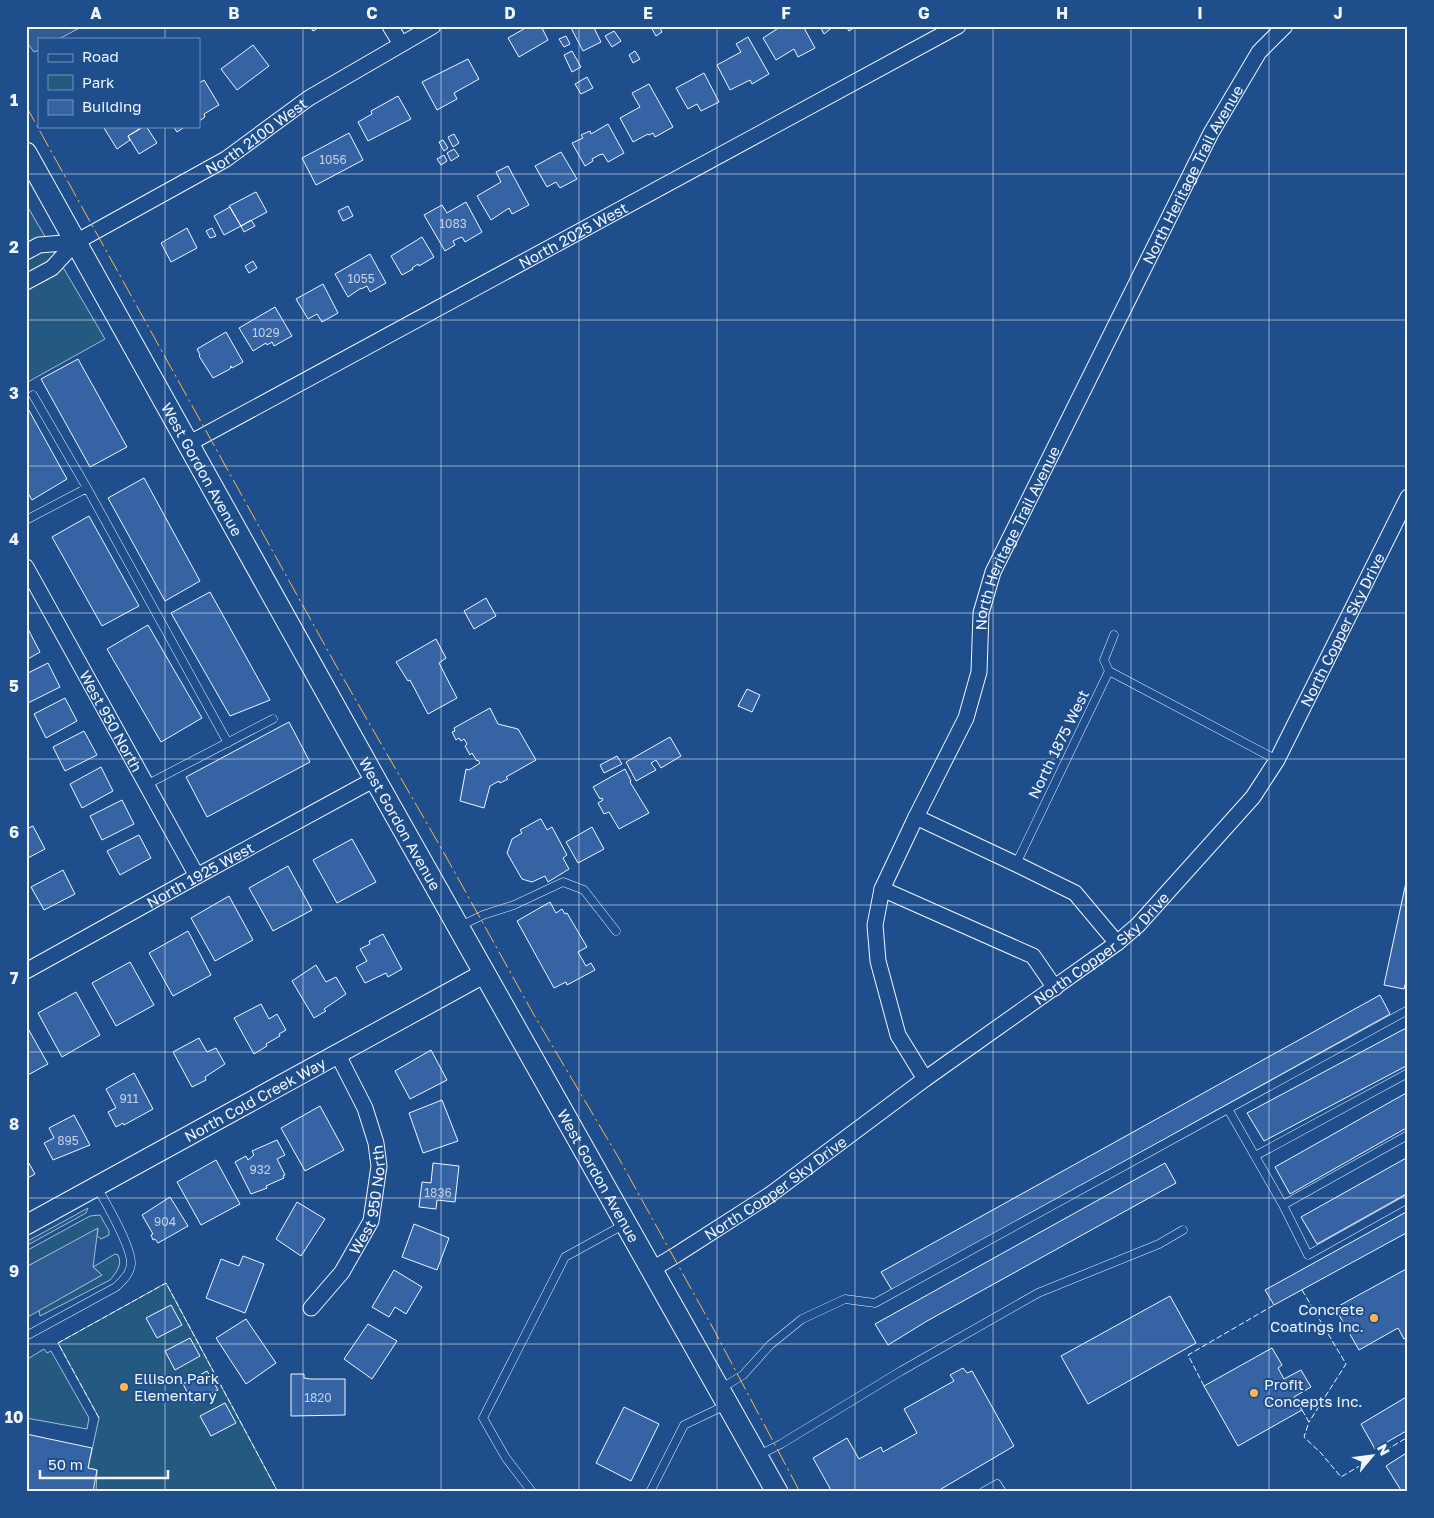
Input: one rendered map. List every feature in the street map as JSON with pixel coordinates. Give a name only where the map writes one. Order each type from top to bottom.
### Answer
[{"type":"main road","name":"West Gordon Avenue","points":[[26,153],[458,927],[777,1492]]},
{"type":"street","points":[[390,26],[401,44]]},
{"type":"street","name":"North 2100 West","points":[[76,242],[226,159],[310,98],[433,26]]},
{"type":"street","name":"North 2025 West","points":[[188,444],[958,26]]},
{"type":"street","name":"North Heritage Trail Avenue","points":[[925,1079],[898,1035],[878,961],[875,925],[882,889],[966,718],[979,672],[981,614],[993,572],[1211,133],[1260,52],[1284,26]]},
{"type":"street","points":[[26,252],[39,245],[76,242]]},
{"type":"street","points":[[26,282],[52,268],[76,242]]},
{"type":"street","name":"North Copper Sky Drive","points":[[651,1270],[771,1194],[925,1079],[1118,943],[1138,925],[1253,798],[1277,760],[1408,497]]},
{"type":"street","name":"West 950 North","points":[[26,567],[197,876]]},
{"type":"street","name":"North 1925 West","points":[[26,971],[375,779]]},
{"type":"street","points":[[916,817],[1075,894],[1118,943]]},
{"type":"street","points":[[882,889],[1033,956],[1055,988]]},
{"type":"street","name":"North Cold Creek Way","points":[[26,1225],[485,973]]},
{"type":"street","name":"West 950 North","points":[[311,1308],[342,1272],[371,1221],[380,1166],[376,1143],[365,1108],[338,1055]]},
{"type":"lane","points":[[33,395],[87,488],[228,743]]},
{"type":"lane","points":[[26,520],[87,488]]},
{"type":"lane","name":"North 1875 West","points":[[1016,864],[1109,671],[1104,660],[1114,636]]},
{"type":"lane","points":[[1109,671],[1277,760]]},
{"type":"lane","points":[[146,785],[273,719]]},
{"type":"lane","points":[[458,927],[483,915],[514,906],[563,882],[584,890],[616,931]]},
{"type":"lane","points":[[650,1492],[684,1425],[724,1397],[770,1345],[802,1319],[845,1299],[875,1303],[1408,1010]]},
{"type":"lane","points":[[1255,1156],[1408,1073]]},
{"type":"lane","points":[[1228,1109],[1284,1205],[1308,1255],[1408,1199]]},
{"type":"lane","points":[[1284,1205],[1408,1135]]},
{"type":"lane","points":[[26,1336],[116,1287],[126,1277],[131,1266],[130,1253],[96,1186]]},
{"type":"lane","points":[[532,1492],[506,1458],[483,1418],[565,1257],[625,1224]]},
{"type":"lane","points":[[757,1456],[781,1444],[901,1371],[1038,1293],[1159,1244],[1183,1230]]},
{"type":"lane","points":[[983,1492],[997,1484],[1002,1492]]},
{"type":"green space","points":[[26,204],[105,339],[26,383]]},
{"type":"green space","points":[[88,1208],[86,1213],[26,1246],[26,1242]]},
{"type":"green space","points":[[100,1215],[109,1231],[109,1235],[101,1239],[97,1236],[98,1229],[26,1267],[26,1251],[90,1216]]},
{"type":"green space","points":[[115,1254],[118,1255],[120,1262],[110,1280],[40,1316],[39,1310],[102,1275],[93,1267]]},
{"type":"green space","points":[[166,1283],[278,1492],[96,1492],[97,1470],[88,1468],[99,1418],[58,1343]]},
{"type":"green space","points":[[44,1349],[47,1353],[51,1351],[89,1418],[87,1429],[26,1418],[26,1360]]},
{"type":"shaded area","points":[[26,26],[83,26],[61,38],[38,38],[38,50],[34,52],[26,41]]},
{"type":"shaded area","points":[[98,1228],[93,1267],[102,1275],[26,1318],[26,1267]]},
{"type":"building","points":[[310,26],[322,26],[313,31]]},
{"type":"building","points":[[529,26],[541,26],[548,40],[519,57],[508,38]]},
{"type":"building","points":[[570,26],[598,26],[594,28],[601,42],[583,51]]},
{"type":"building","points":[[659,26],[662,32],[656,36],[651,27]]},
{"type":"building","points":[[786,26],[803,26],[815,48],[798,57],[794,49],[776,60],[763,38],[780,27],[782,29]]},
{"type":"building","points":[[820,26],[834,26],[824,34]]},
{"type":"building","points":[[846,26],[857,26],[849,31]]},
{"type":"building","points":[[614,31],[621,41],[612,47],[605,36]]},
{"type":"building","points":[[566,36],[570,44],[564,47],[559,39]]},
{"type":"building","points":[[748,37],[769,74],[752,84],[750,80],[730,90],[717,65],[741,52],[736,44]]},
{"type":"building","points":[[253,45],[269,66],[237,90],[221,69]]},
{"type":"building","points":[[572,51],[581,67],[572,72],[564,55]]},
{"type":"building","points":[[635,51],[640,59],[633,63],[629,55]]},
{"type":"building","points":[[468,59],[479,79],[454,93],[457,99],[437,110],[422,82]]},
{"type":"building","points":[[704,73],[719,102],[701,111],[697,104],[688,109],[676,88]]},
{"type":"building","points":[[587,77],[593,88],[581,94],[575,84]]},
{"type":"building","points":[[204,80],[219,105],[204,114],[205,117],[200,120],[200,82]]},
{"type":"building","points":[[649,84],[673,127],[655,137],[653,133],[648,134],[633,142],[620,118],[640,107],[632,93]]},
{"type":"building","points":[[398,96],[411,119],[368,141],[358,122],[372,114],[371,111]]},
{"type":"building","points":[[608,124],[624,153],[608,162],[603,154],[599,155],[585,166],[572,143],[583,138],[581,135],[590,131],[591,134]]},
{"type":"building","points":[[104,128],[139,128],[128,136],[130,140],[117,149]]},
{"type":"building","points":[[142,128],[147,128],[157,143],[139,154],[128,136]]},
{"type":"building","points":[[174,128],[183,128],[177,132]]},
{"type":"building","points":[[349,133],[363,160],[316,185],[302,158]]},
{"type":"building","points":[[454,134],[459,143],[453,147],[448,137]]},
{"type":"building","points":[[443,140],[448,148],[444,151],[439,142]]},
{"type":"building","points":[[454,149],[459,156],[451,161],[447,153]]},
{"type":"building","points":[[561,152],[577,179],[560,188],[556,182],[547,187],[535,166]]},
{"type":"building","points":[[444,155],[447,161],[441,165],[437,159]]},
{"type":"building","points":[[508,166],[529,205],[512,214],[509,208],[491,220],[477,196],[501,182],[496,172]]},
{"type":"building","points":[[256,192],[267,212],[241,226],[229,206]]},
{"type":"building","points":[[466,202],[482,232],[465,242],[462,237],[453,241],[455,245],[445,251],[424,215],[442,205],[447,213]]},
{"type":"building","points":[[348,206],[353,216],[343,221],[338,211]]},
{"type":"building","points":[[230,207],[241,226],[224,235],[214,216]]},
{"type":"building","points":[[251,220],[255,226],[244,232],[241,226]]},
{"type":"building","points":[[187,228],[197,248],[171,262],[161,243]]},
{"type":"building","points":[[212,228],[216,236],[210,238],[206,231]]},
{"type":"building","points":[[422,237],[434,257],[419,266],[418,264],[402,275],[391,256]]},
{"type":"building","points":[[370,254],[386,283],[370,292],[367,286],[361,288],[348,297],[335,274]]},
{"type":"building","points":[[253,261],[257,268],[249,273],[245,266]]},
{"type":"building","points":[[323,284],[338,313],[322,322],[317,314],[308,319],[296,299]]},
{"type":"building","points":[[275,307],[292,336],[274,346],[272,342],[267,345],[266,343],[253,351],[239,328]]},
{"type":"building","points":[[226,332],[243,362],[232,368],[231,366],[230,369],[213,378],[199,356],[197,349]]},
{"type":"building","points":[[78,359],[127,447],[90,467],[41,379]]},
{"type":"building","points":[[26,405],[67,479],[32,500],[26,490]]},
{"type":"building","points":[[144,478],[200,581],[165,601],[108,498]]},
{"type":"building","points":[[89,516],[139,606],[102,626],[52,537]]},
{"type":"building","points":[[210,592],[270,700],[230,716],[171,613]]},
{"type":"building","points":[[486,598],[496,616],[474,629],[464,611]]},
{"type":"building","points":[[148,625],[202,718],[161,742],[107,649]]},
{"type":"building","points":[[28,629],[40,652],[26,660],[26,630]]},
{"type":"building","points":[[436,639],[446,658],[439,663],[457,698],[428,714],[410,680],[408,681],[396,662]]},
{"type":"building","points":[[48,663],[60,687],[28,703],[26,699],[26,674]]},
{"type":"building","points":[[747,689],[760,695],[752,712],[738,706]]},
{"type":"building","points":[[65,698],[77,721],[46,738],[34,714]]},
{"type":"building","points":[[490,708],[498,724],[518,729],[536,760],[506,777],[508,779],[490,786],[484,808],[460,801],[466,769],[469,770],[480,763],[472,753],[470,755],[465,746],[467,744],[464,739],[461,741],[459,738],[456,740],[452,732],[455,731],[454,728]]},
{"type":"building","points":[[289,722],[310,762],[207,817],[186,777]]},
{"type":"building","points":[[84,731],[97,755],[65,771],[53,747]]},
{"type":"building","points":[[670,737],[681,756],[661,768],[656,760],[651,763],[656,770],[636,781],[626,762]]},
{"type":"building","points":[[617,756],[622,764],[604,773],[600,765]]},
{"type":"building","points":[[101,767],[113,791],[82,808],[70,784]]},
{"type":"building","points":[[625,769],[630,782],[649,813],[619,829],[609,812],[604,814],[598,803],[603,800],[602,798],[600,799],[593,787]]},
{"type":"building","points":[[122,800],[134,824],[102,840],[90,816]]},
{"type":"building","points":[[540,819],[547,830],[552,827],[567,855],[563,858],[569,869],[548,882],[545,876],[532,882],[522,879],[507,853],[512,839],[522,833],[520,830]]},
{"type":"building","points":[[33,826],[45,849],[26,859],[26,829]]},
{"type":"building","points":[[592,827],[604,849],[578,863],[566,842]]},
{"type":"building","points":[[139,835],[151,858],[120,875],[107,851]]},
{"type":"building","points":[[352,839],[376,882],[337,903],[313,860]]},
{"type":"building","points":[[288,866],[312,910],[273,931],[249,888]]},
{"type":"building","points":[[63,870],[75,894],[44,910],[31,887]]},
{"type":"building","points":[[1408,873],[1408,973],[1404,989],[1384,985]]},
{"type":"building","points":[[229,896],[253,940],[215,961],[191,918]]},
{"type":"building","points":[[550,902],[556,913],[562,909],[565,914],[567,913],[587,947],[578,952],[586,966],[591,963],[595,970],[567,985],[566,982],[554,988],[517,921]]},
{"type":"building","points":[[188,931],[211,975],[173,996],[149,953]]},
{"type":"building","points":[[383,934],[402,969],[388,977],[386,973],[365,983],[356,967],[367,961],[360,949],[370,944],[369,941]]},
{"type":"building","points":[[130,962],[154,1005],[116,1026],[92,983]]},
{"type":"building","points":[[316,965],[326,982],[336,977],[346,994],[324,1009],[326,1011],[314,1018],[292,981]]},
{"type":"building","points":[[76,992],[100,1035],[62,1057],[38,1013]]},
{"type":"building","points":[[1380,995],[1390,1014],[892,1290],[881,1272]]},
{"type":"building","points":[[261,1004],[269,1019],[277,1014],[286,1030],[254,1054],[234,1018]]},
{"type":"building","points":[[26,1025],[48,1064],[26,1076]]},
{"type":"building","points":[[1408,1027],[1408,1065],[1264,1141],[1247,1113]]},
{"type":"building","points":[[199,1038],[207,1052],[216,1048],[225,1064],[205,1077],[206,1080],[192,1087],[173,1052]]},
{"type":"building","points":[[431,1050],[447,1080],[410,1099],[395,1071]]},
{"type":"building","points":[[134,1073],[153,1109],[124,1125],[123,1123],[116,1127],[108,1112],[116,1108],[106,1089]]},
{"type":"building","points":[[1408,1092],[1408,1127],[1290,1194],[1275,1167]]},
{"type":"building","points":[[442,1100],[458,1141],[423,1153],[409,1113]]},
{"type":"building","points":[[320,1106],[344,1150],[305,1171],[281,1128]]},
{"type":"building","points":[[74,1115],[90,1145],[53,1160],[44,1143],[54,1138],[49,1128]]},
{"type":"building","points":[[277,1140],[285,1155],[277,1159],[285,1175],[283,1176],[284,1178],[266,1186],[267,1188],[251,1194],[235,1162],[246,1156],[248,1160],[254,1155],[252,1151]]},
{"type":"building","points":[[1408,1157],[1408,1193],[1317,1244],[1301,1217]]},
{"type":"building","points":[[26,1158],[35,1174],[26,1179]]},
{"type":"building","points":[[216,1160],[240,1204],[201,1225],[177,1182]]},
{"type":"building","points":[[433,1163],[459,1166],[455,1202],[437,1200],[436,1209],[419,1207],[422,1182],[431,1183]]},
{"type":"building","points":[[1165,1163],[1176,1183],[927,1321],[888,1345],[875,1324]]},
{"type":"building","points":[[170,1197],[188,1226],[158,1243],[155,1239],[153,1240],[151,1235],[153,1234],[142,1215]]},
{"type":"building","points":[[297,1202],[325,1219],[301,1256],[276,1239]]},
{"type":"building","points":[[1408,1211],[1408,1232],[1274,1305],[1265,1290]]},
{"type":"building","points":[[414,1224],[449,1238],[437,1270],[402,1257]]},
{"type":"building","points":[[243,1256],[264,1264],[245,1313],[206,1298],[221,1259],[239,1266]]},
{"type":"building","name":"Concrete Coatings Inc.","points":[[1408,1268],[1408,1336],[1404,1339],[1398,1328],[1359,1350],[1335,1308]]},
{"type":"building","points":[[394,1270],[422,1287],[406,1314],[395,1307],[389,1317],[372,1307]]},
{"type":"building","points":[[1170,1296],[1196,1343],[1088,1404],[1061,1356]]},
{"type":"building","points":[[171,1305],[182,1325],[157,1338],[146,1318]]},
{"type":"building","points":[[246,1319],[276,1363],[246,1384],[216,1338]]},
{"type":"building","points":[[368,1324],[397,1341],[372,1379],[344,1359]]},
{"type":"building","points":[[190,1338],[200,1356],[175,1370],[165,1351]]},
{"type":"building","name":"Profit Concepts Inc.","points":[[1272,1348],[1282,1365],[1278,1368],[1284,1379],[1301,1370],[1311,1387],[1294,1397],[1302,1410],[1238,1446],[1204,1386]]},
{"type":"building","points":[[963,1368],[967,1373],[972,1371],[1014,1446],[936,1492],[832,1492],[813,1458],[847,1438],[859,1459],[881,1447],[883,1452],[917,1433],[904,1409],[954,1381],[950,1375]]},
{"type":"building","points":[[207,1371],[218,1390],[193,1403],[183,1384]]},
{"type":"building","points":[[291,1374],[304,1374],[304,1378],[310,1379],[345,1379],[345,1415],[291,1416]]},
{"type":"building","points":[[1408,1396],[1408,1430],[1375,1449],[1361,1424]]},
{"type":"building","points":[[225,1403],[236,1423],[211,1436],[200,1416]]},
{"type":"building","points":[[624,1407],[659,1424],[631,1481],[596,1463]]},
{"type":"building","points":[[26,1434],[92,1448],[88,1468],[97,1470],[93,1492],[26,1492]]},
{"type":"building","points":[[1408,1452],[1408,1492],[1402,1492],[1386,1466]]},
{"type":"fence","points":[[99,1418],[58,1343],[166,1283],[278,1492]]},
{"type":"fence","points":[[1302,1290],[1346,1364],[1309,1422]]},
{"type":"fence","points":[[1204,1386],[1188,1355],[1274,1305]]},
{"type":"fence","points":[[1302,1410],[1309,1422],[1304,1437],[1321,1453],[1341,1477],[1408,1437]]},
{"type":"power","points":[[26,106],[38,128]]},
{"type":"power","points":[[38,128],[338,669],[444,853],[534,1015],[617,1155],[714,1330],[800,1492]]},
{"type":"place","name":"Concrete Coatings Inc.","points":[[1374,1318]]},
{"type":"place","name":"Ellison Park Elementary","points":[[124,1387]]},
{"type":"place","name":"Profit Concepts Inc.","points":[[1254,1393]]}]
